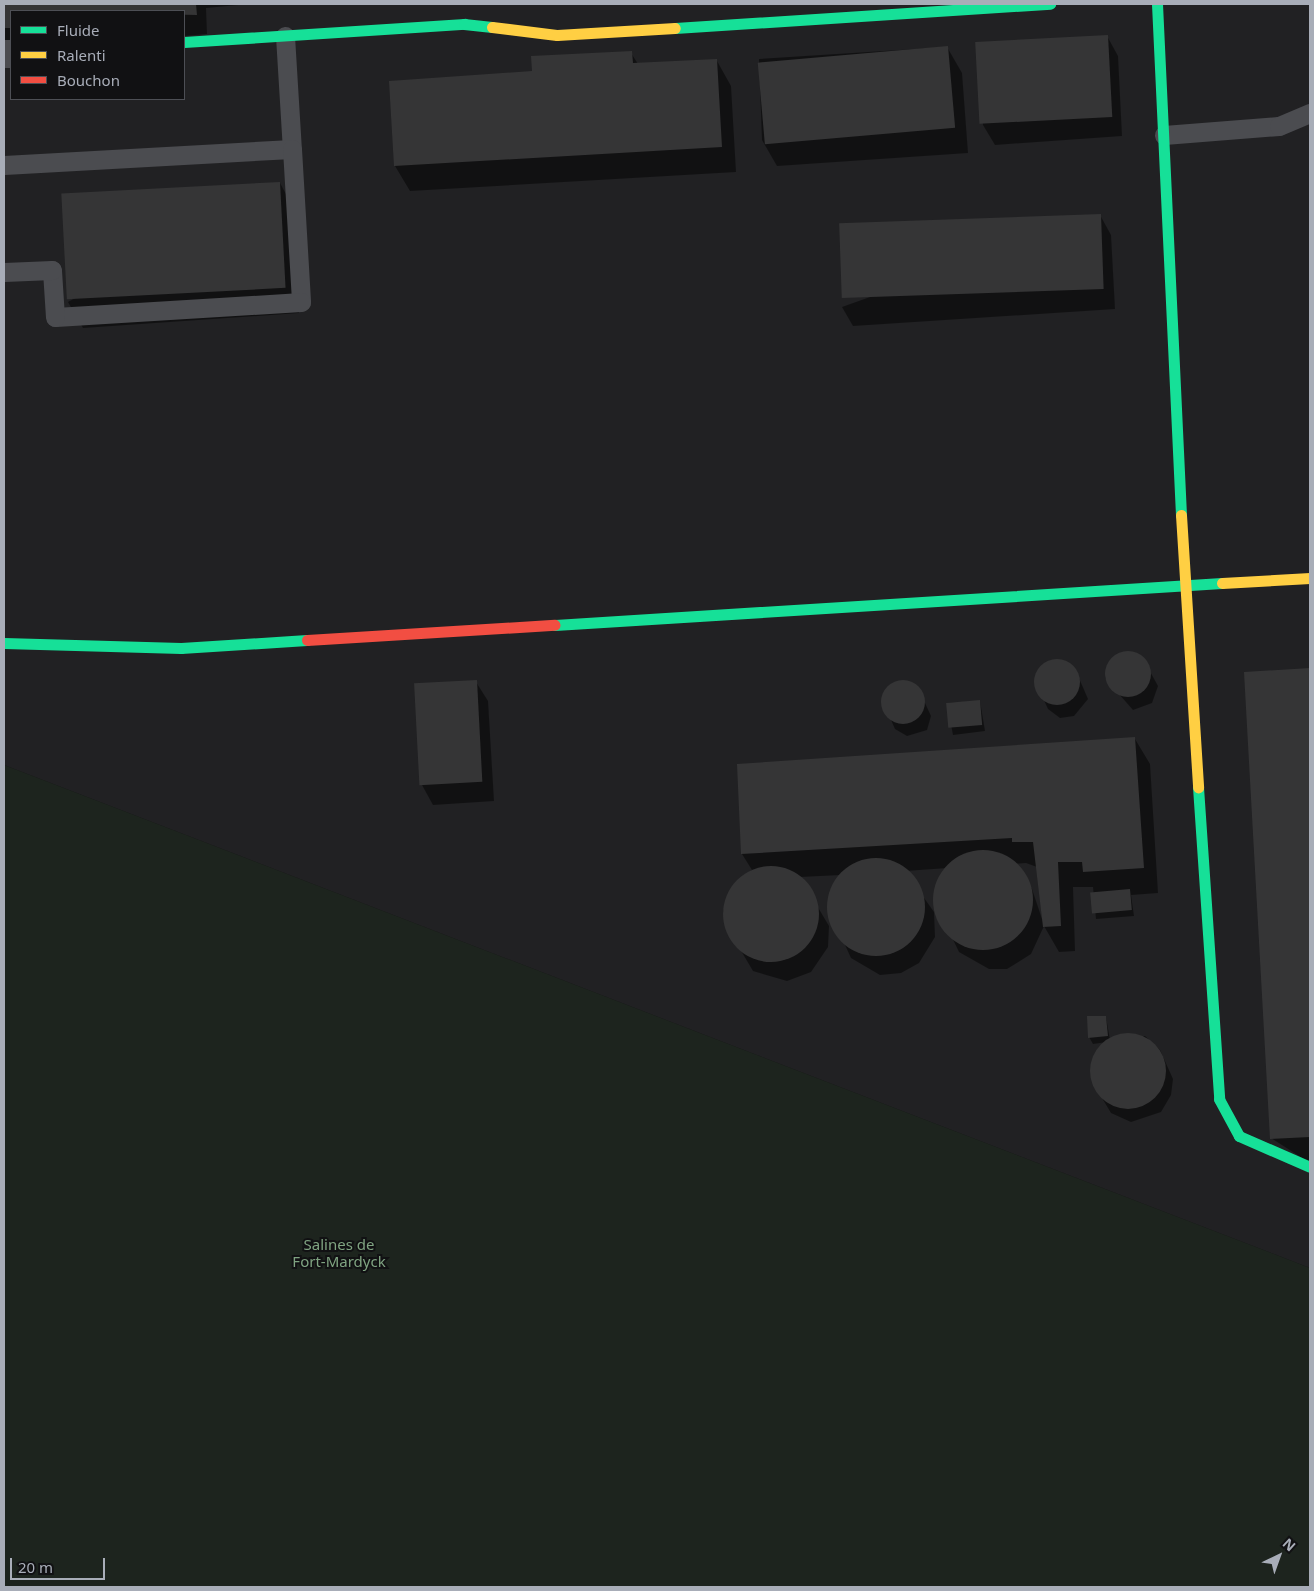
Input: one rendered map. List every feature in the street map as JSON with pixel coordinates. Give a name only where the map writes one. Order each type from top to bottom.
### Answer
[{"type":"street","points":[[185,42],[464,24],[557,35],[1050,4]]},
{"type":"street","points":[[1157,4],[1184,586],[1219,1099],[1239,1136],[1310,1167]]},
{"type":"street","points":[[4,644],[181,648],[1310,578]]},
{"type":"lane","points":[[4,272],[52,270],[54,316],[301,302],[285,36]]},
{"type":"lane","points":[[1164,134],[1279,126],[1310,113]]},
{"type":"lane","points":[[4,165],[292,149]]},
{"type":"shaded area","points":[[4,4],[1310,4],[1310,1268],[4,765]]},
{"type":"green space","name":"Salines de Fort-Mardyck","points":[[4,765],[1310,1268],[1310,1587],[4,1587]]},
{"type":"building","points":[[4,4],[196,4],[197,15],[185,15],[185,10],[10,10],[10,28],[4,28]]},
{"type":"building","points":[[1108,35],[1112,117],[979,124],[975,42]]},
{"type":"building","points":[[948,46],[955,128],[765,144],[758,63]]},
{"type":"building","points":[[632,51],[633,63],[717,59],[722,147],[394,166],[389,81],[532,71],[531,56]]},
{"type":"building","points":[[280,182],[286,288],[67,299],[61,193]]},
{"type":"building","points":[[1101,214],[1104,289],[842,298],[839,223]]},
{"type":"building","points":[[1123,651],[1133,651],[1147,661],[1151,674],[1147,687],[1141,693],[1133,697],[1123,697],[1109,687],[1105,679],[1105,669],[1115,655]]},
{"type":"building","points":[[1062,659],[1066,660],[1076,669],[1079,673],[1079,691],[1070,701],[1062,705],[1052,705],[1044,701],[1035,691],[1034,677],[1038,669],[1048,660]]},
{"type":"building","points":[[1310,668],[1310,1137],[1270,1139],[1244,672]]},
{"type":"building","points":[[477,680],[482,782],[419,785],[414,683]]},
{"type":"building","points":[[903,680],[915,684],[921,690],[925,702],[921,714],[915,720],[903,724],[891,720],[885,714],[881,702],[885,690],[891,684]]},
{"type":"building","points":[[980,700],[982,725],[948,728],[946,703]]},
{"type":"building","points":[[1135,737],[1144,868],[1083,872],[1082,862],[1058,862],[1061,926],[1043,927],[1033,842],[1012,842],[1012,838],[741,854],[737,764]]},
{"type":"building","points":[[983,850],[1002,854],[1018,865],[1029,881],[1033,900],[1029,919],[1018,935],[1002,946],[983,950],[964,946],[948,935],[937,919],[933,900],[937,881],[948,865],[964,854]]},
{"type":"building","points":[[876,858],[895,862],[910,873],[921,888],[925,907],[921,926],[910,941],[895,952],[876,956],[857,952],[842,941],[831,926],[827,907],[831,888],[842,873],[857,862]]},
{"type":"building","points":[[771,866],[789,869],[805,880],[816,896],[819,914],[816,932],[805,948],[789,959],[771,962],[753,959],[737,948],[726,932],[723,914],[726,896],[737,880],[753,869]]},
{"type":"building","points":[[1130,889],[1132,910],[1092,913],[1090,892]]},
{"type":"building","points":[[1087,1016],[1106,1016],[1108,1036],[1088,1038]]},
{"type":"building","points":[[1128,1033],[1142,1036],[1155,1044],[1163,1057],[1166,1071],[1163,1085],[1155,1098],[1142,1106],[1128,1109],[1114,1106],[1101,1098],[1093,1085],[1090,1071],[1093,1057],[1101,1044],[1114,1036]]},
{"type":"traffic: fast","points":[[675,28],[1050,4]]},
{"type":"traffic: fast","points":[[1157,4],[1181,515]]},
{"type":"traffic: fast","points":[[185,42],[464,24],[492,27]]},
{"type":"traffic: fast","points":[[555,625],[1222,583]]},
{"type":"traffic: fast","points":[[4,643],[181,648],[307,640]]},
{"type":"traffic: fast","points":[[1198,787],[1219,1099],[1239,1136],[1310,1167]]},
{"type":"traffic: slow","points":[[492,27],[557,35],[675,28]]},
{"type":"traffic: slow","points":[[1181,515],[1198,787]]},
{"type":"traffic: slow","points":[[1222,583],[1310,578]]},
{"type":"traffic: jam","points":[[307,640],[555,625]]}]
